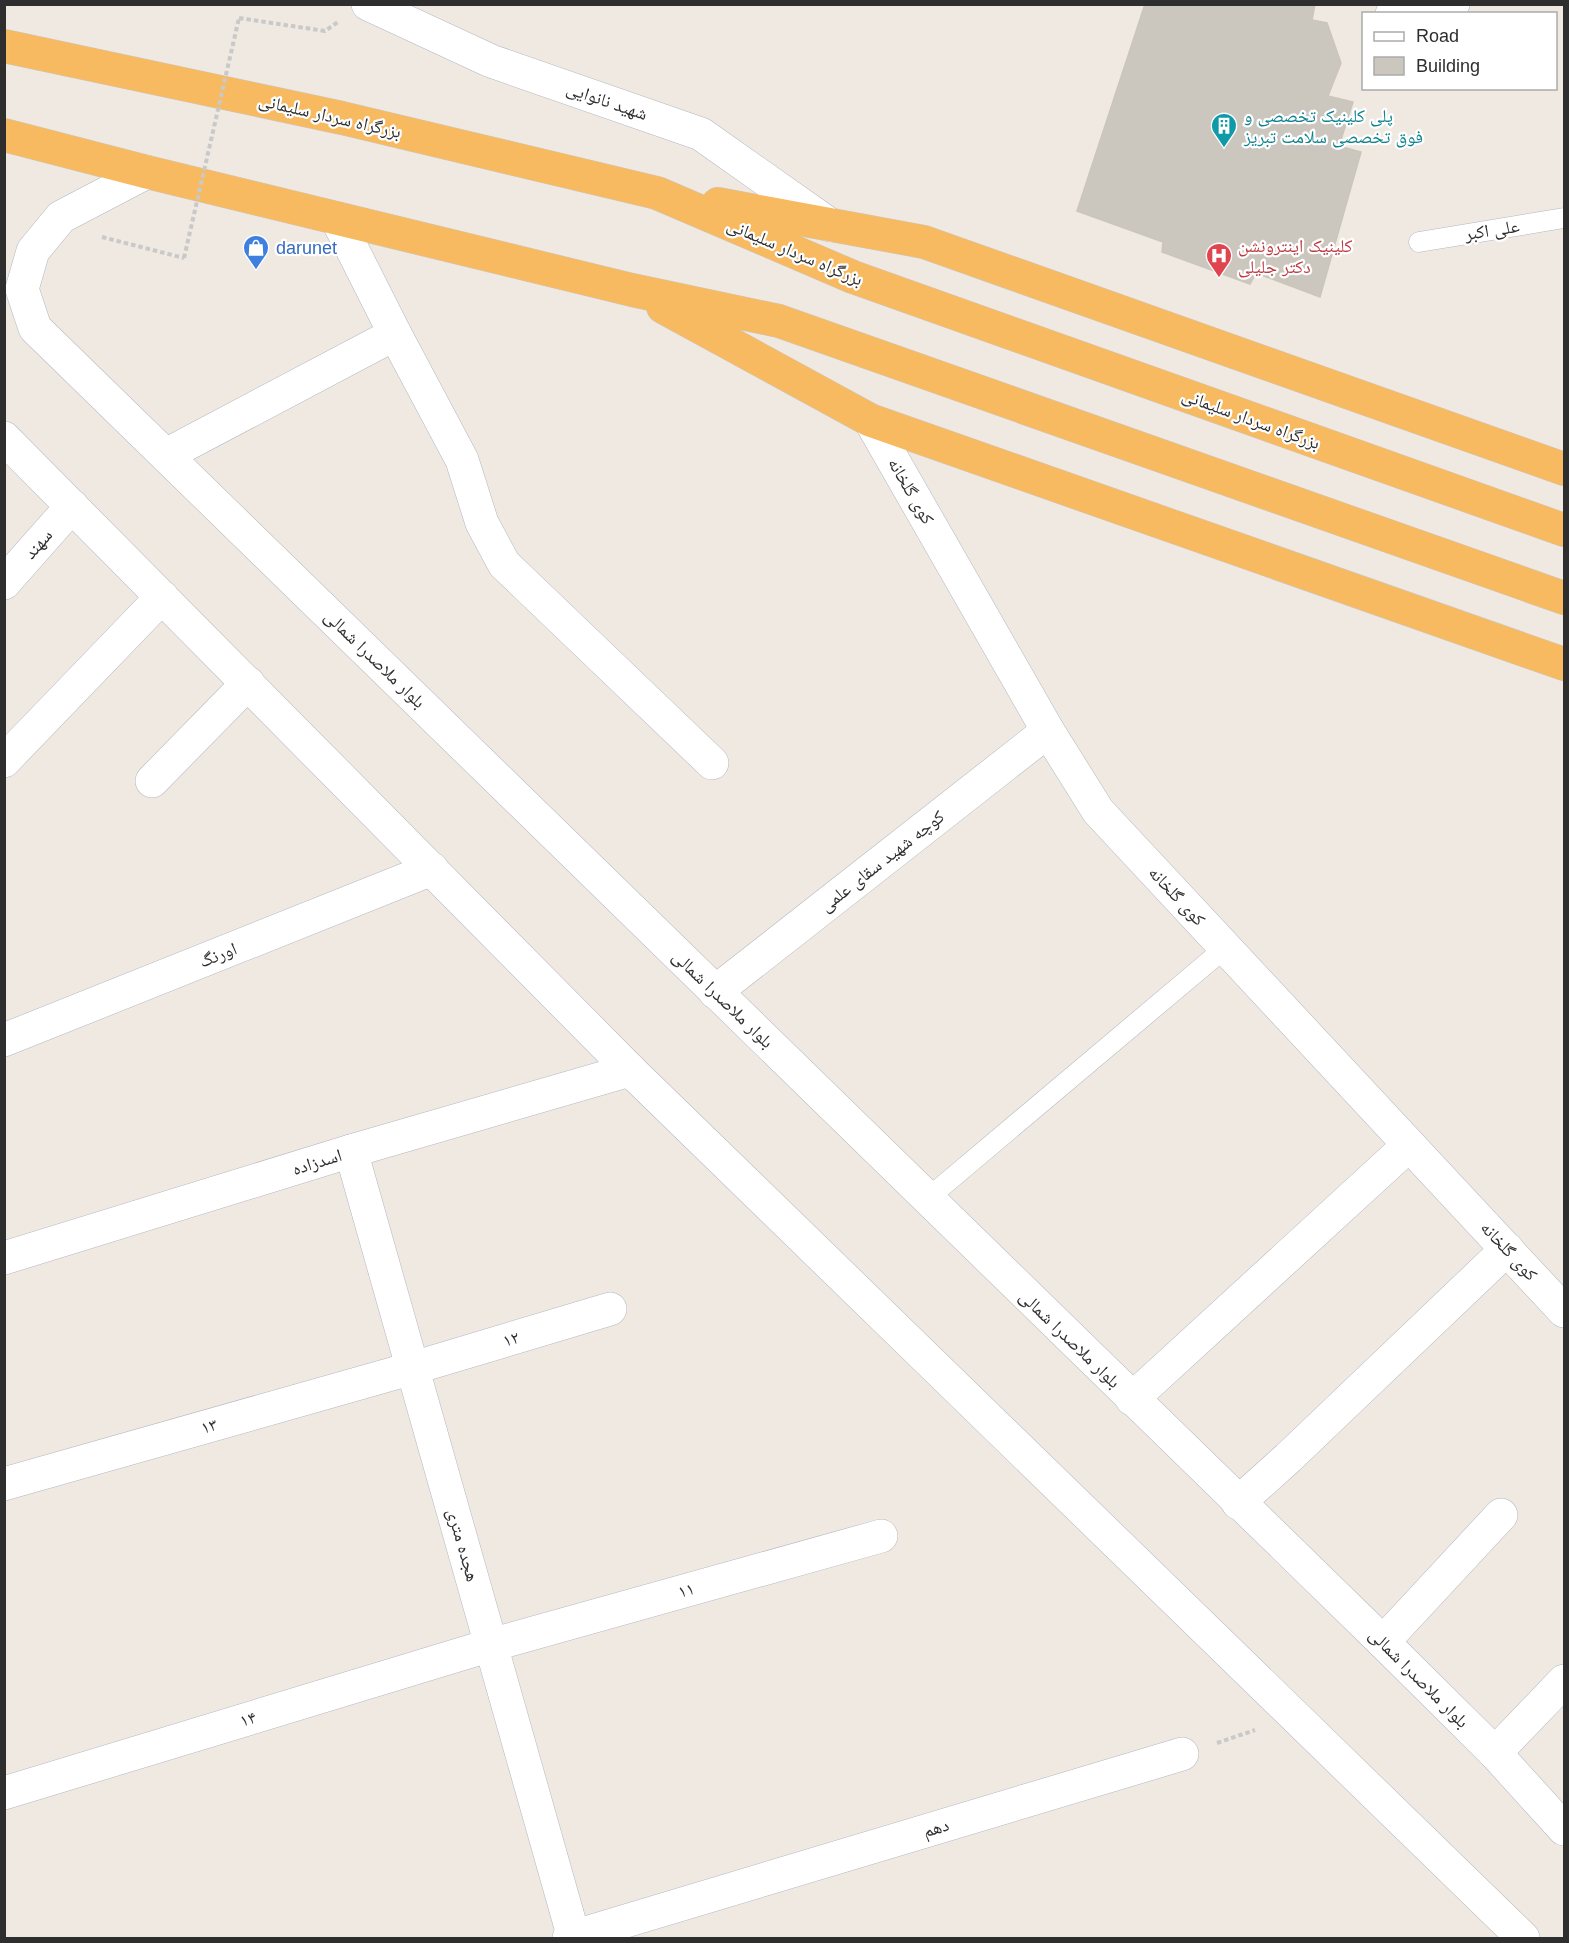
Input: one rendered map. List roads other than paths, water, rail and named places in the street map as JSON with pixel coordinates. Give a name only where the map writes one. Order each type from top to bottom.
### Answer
[{"type":"highway","name":"بزرگراه سردار سلیمانی","points":[[4,46],[342,118],[657,193],[854,277],[1564,530]]},
{"type":"highway","points":[[4,135],[632,290],[778,321],[1564,598]]},
{"type":"highway","points":[[657,193],[924,242],[1564,469]]},
{"type":"highway","points":[[632,290],[870,420],[1564,664]]},
{"type":"street","name":"شهید نانوایی","points":[[368,4],[491,61],[701,134],[830,225]]},
{"type":"street","points":[[1404,12],[1454,4]]},
{"type":"street","name":"بلوار ملاصدرا شمالی","points":[[147,172],[61,218],[33,251],[22,289],[35,328],[1383,1642],[1495,1753],[1564,1829]]},
{"type":"street","points":[[337,219],[462,460],[482,523],[504,564],[712,763]]},
{"type":"street","points":[[166,455],[395,334]]},
{"type":"street","name":"کوی گلخانه","points":[[870,420],[1048,730],[1098,811],[1564,1311]]},
{"type":"street","points":[[4,438],[630,1070],[1523,1938]]},
{"type":"street","name":"سهند","points":[[4,583],[72,506]]},
{"type":"street","points":[[4,760],[162,597]]},
{"type":"street","points":[[152,781],[248,683]]},
{"type":"street","name":"کوچه شهید سقای علمی","points":[[716,992],[1048,730]]},
{"type":"street","name":"اورنگ","points":[[4,1040],[432,869]]},
{"type":"street","name":"اسدزاده","points":[[4,1258],[351,1151],[630,1070]]},
{"type":"street","points":[[1132,1399],[1410,1145]]},
{"type":"street","name":"هجده متری","points":[[351,1151],[572,1938]]},
{"type":"street","points":[[1238,1503],[1507,1249]]},
{"type":"street","name":"۱۲","points":[[413,1368],[610,1310]]},
{"type":"street","name":"۱۳","points":[[4,1484],[413,1368]]},
{"type":"street","points":[[1383,1642],[1501,1515]]},
{"type":"street","name":"۱۱","points":[[491,1645],[881,1536]]},
{"type":"street","name":"۱۴","points":[[4,1793],[491,1645]]},
{"type":"street","points":[[1495,1753],[1564,1681]]},
{"type":"street","name":"دهم","points":[[572,1938],[1182,1754]]},
{"type":"lane","name":"علی اکبر","points":[[1419,242],[1564,218]]},
{"type":"lane","points":[[927,1199],[1225,948]]},
{"type":"place","name":"پلی کلینیک تخصصی و فوق تخصصی سلامت تبریز","points":[[1224,149]]},
{"type":"place","name":"darunet","points":[[256,271]]},
{"type":"place","name":"کلینیک اینترونشن دکتر جلیلی","points":[[1219,279]]}]
